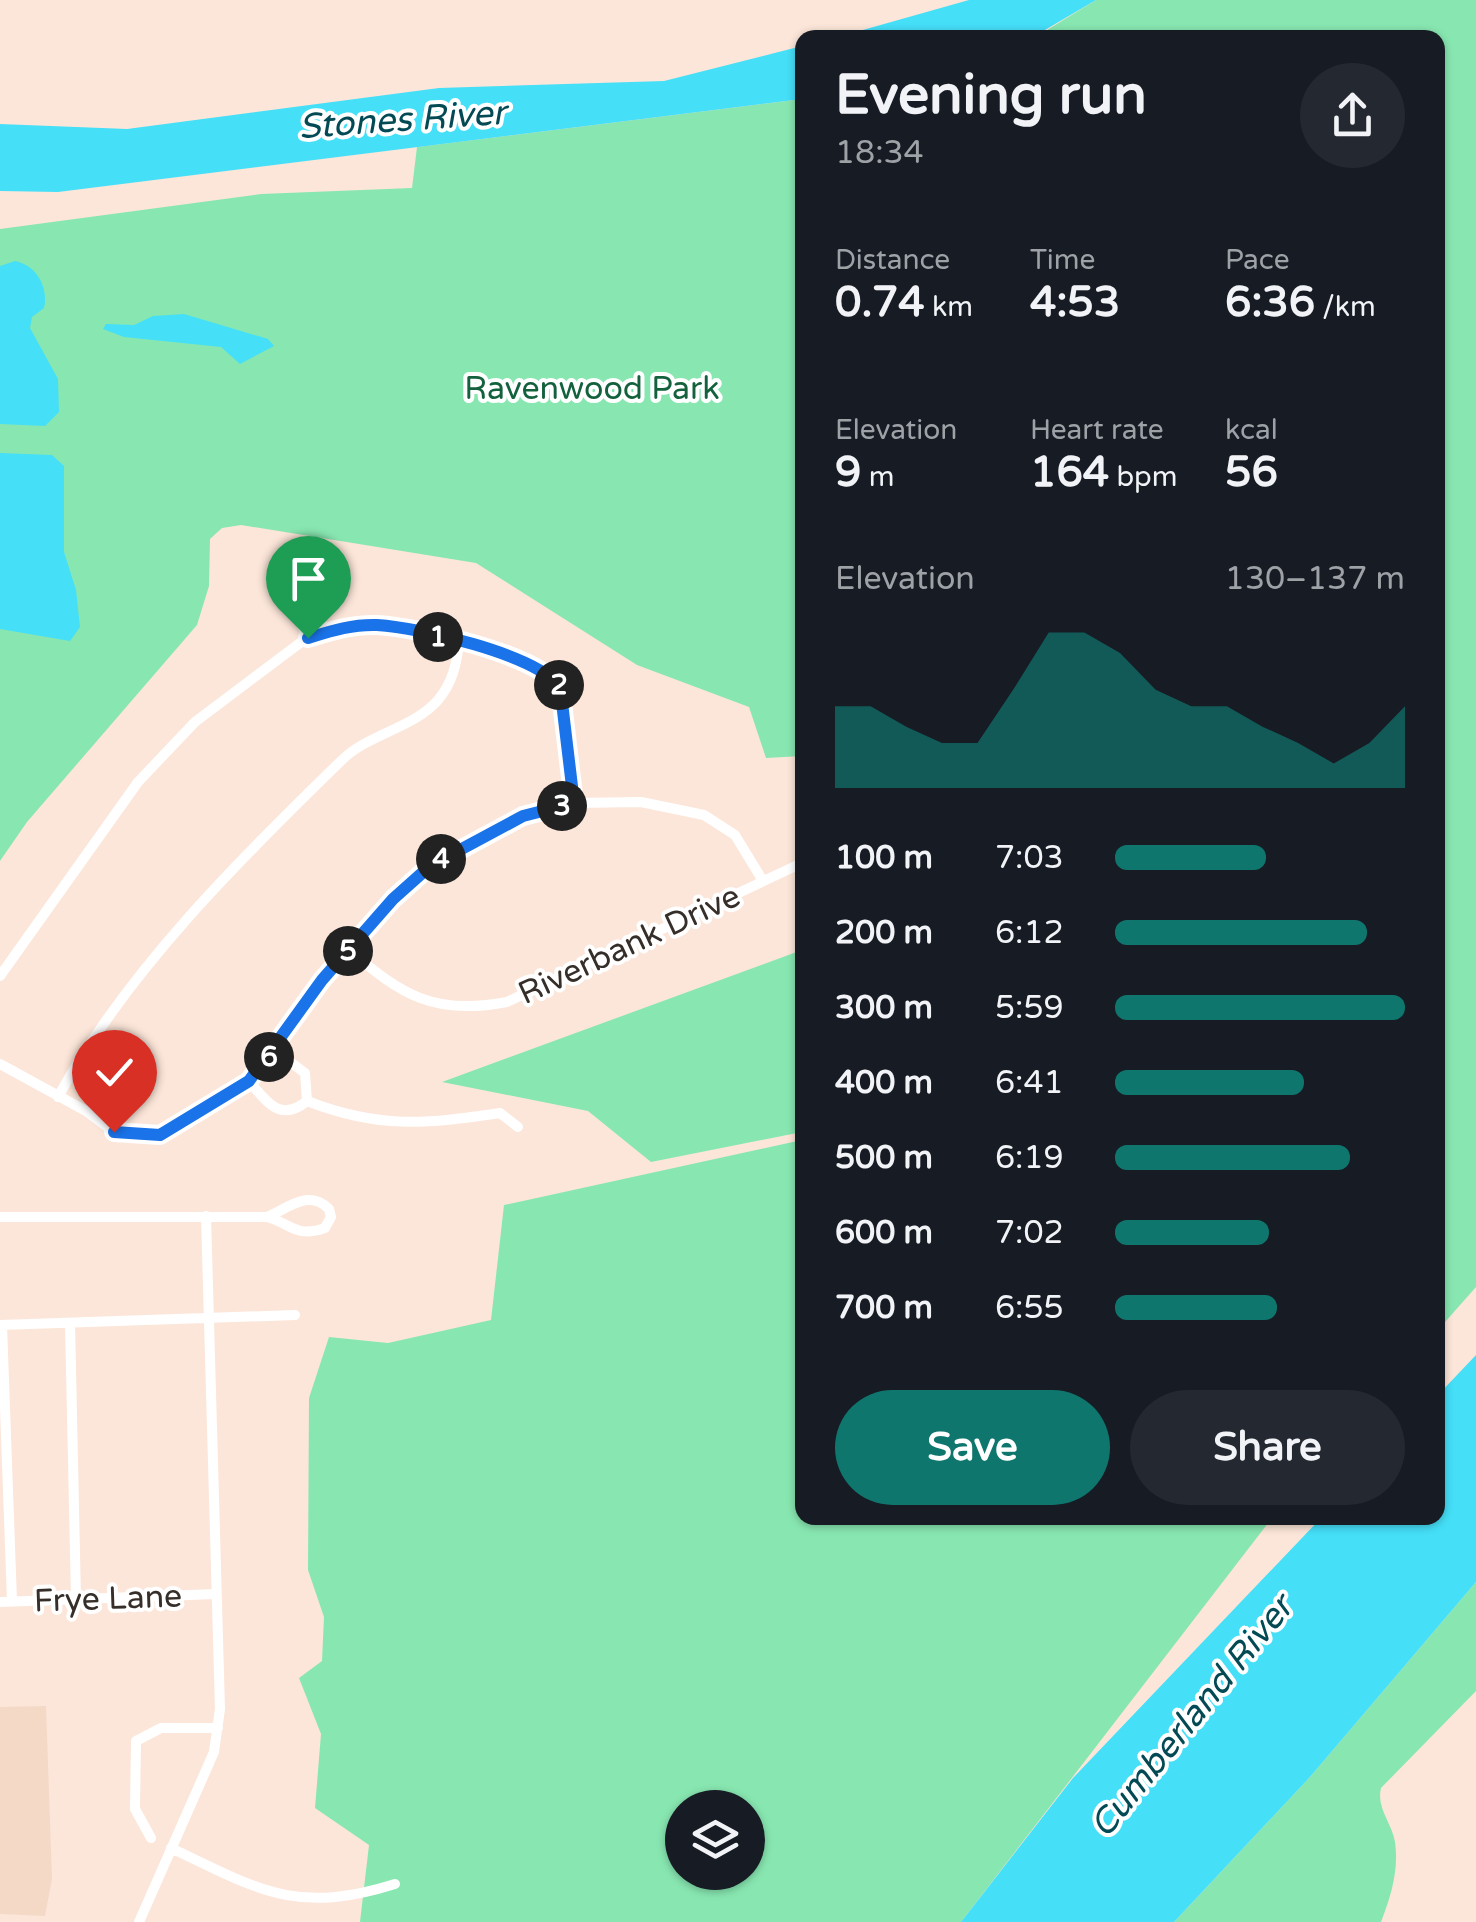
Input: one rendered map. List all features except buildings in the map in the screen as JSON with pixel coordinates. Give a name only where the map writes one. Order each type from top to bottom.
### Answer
[{"type":"street","points":[[285,595],[308,638]]},
{"type":"street","points":[[0,976],[138,782],[195,722],[308,638],[340,628],[375,625],[421,631],[508,654],[552,677],[560,686],[574,803]]},
{"type":"street","points":[[58,1097],[89,1040],[205,898],[345,756],[436,703],[454,677],[460,644]]},
{"type":"street","points":[[0,1064],[114,1132],[160,1135],[249,1081],[349,950],[430,866],[510,822],[574,803],[641,802],[704,814],[735,834],[763,881]]},
{"type":"street","name":"Riverbank Drive","points":[[349,950],[388,984],[414,998],[454,1007],[481,1007],[507,1002],[795,865]]},
{"type":"street","points":[[274,1050],[305,1073],[307,1101]]},
{"type":"street","points":[[249,1081],[272,1107],[282,1112],[295,1111],[307,1101]]},
{"type":"street","points":[[307,1101],[367,1121],[438,1122],[500,1113],[518,1126]]},
{"type":"street","points":[[0,1217],[267,1217],[294,1231],[320,1230],[331,1217],[325,1203],[319,1201],[290,1202],[267,1217]]},
{"type":"street","points":[[139,1922],[208,1769],[218,1728],[206,1216]]},
{"type":"street","points":[[6,1601],[1,1325],[296,1315]]},
{"type":"street","points":[[70,1322],[76,1599]]},
{"type":"street","name":"Frye Lane","points":[[6,1601],[216,1594]]},
{"type":"street","points":[[152,1838],[135,1809],[136,1741],[161,1728],[218,1728]]},
{"type":"street","points":[[170,1848],[281,1897],[347,1899],[395,1884]]},
{"type":"shaded area","points":[[46,1706],[52,1879],[45,1916],[0,1914],[0,1707]]},
{"type":"green space","points":[[1096,0],[1476,0],[1476,1287],[1445,1322],[1445,30],[1047,30]]},
{"type":"green space","name":"Ravenwood Park","points":[[795,100],[795,756],[766,758],[749,707],[637,665],[476,563],[241,525],[222,528],[210,539],[209,586],[197,625],[27,822],[0,861],[0,229],[261,194],[412,188],[417,147]]},
{"type":"green space","points":[[795,953],[795,1133],[651,1162],[588,1111],[442,1082]]},
{"type":"green space","points":[[795,1142],[795,1525],[1267,1525],[961,1922],[360,1922],[369,1845],[315,1808],[321,1734],[299,1678],[322,1661],[324,1617],[308,1570],[309,1398],[329,1337],[388,1343],[491,1320],[504,1205]]},
{"type":"green space","points":[[1476,1582],[1476,1691],[1381,1788],[1396,1863],[1381,1922],[1174,1922],[1310,1777]]},
{"type":"water","points":[[969,0],[1096,0],[1045,30],[863,30]]},
{"type":"water","name":"Stones River","points":[[795,48],[795,100],[58,192],[0,191],[0,124],[127,129],[439,88],[664,81]]},
{"type":"water","points":[[15,261],[35,272],[45,292],[44,308],[32,317],[30,328],[58,379],[59,412],[45,426],[0,424],[0,266]]},
{"type":"water","points":[[184,314],[268,339],[274,346],[240,364],[221,347],[124,337],[103,329],[106,324],[134,325],[153,316]]},
{"type":"water","points":[[0,453],[52,455],[64,466],[64,552],[76,590],[80,627],[70,641],[0,629]]},
{"type":"water","name":"Cumberland River","points":[[1476,1355],[1476,1582],[1310,1777],[1174,1922],[961,1922],[1073,1778],[1314,1525],[1445,1525],[1445,1388]]},
{"type":"route","points":[[114,1132],[160,1135],[249,1081],[322,980],[393,899],[430,866],[482,834],[523,816],[574,803],[560,686],[552,677],[508,654],[421,631],[375,625],[340,628],[308,638]]}]
